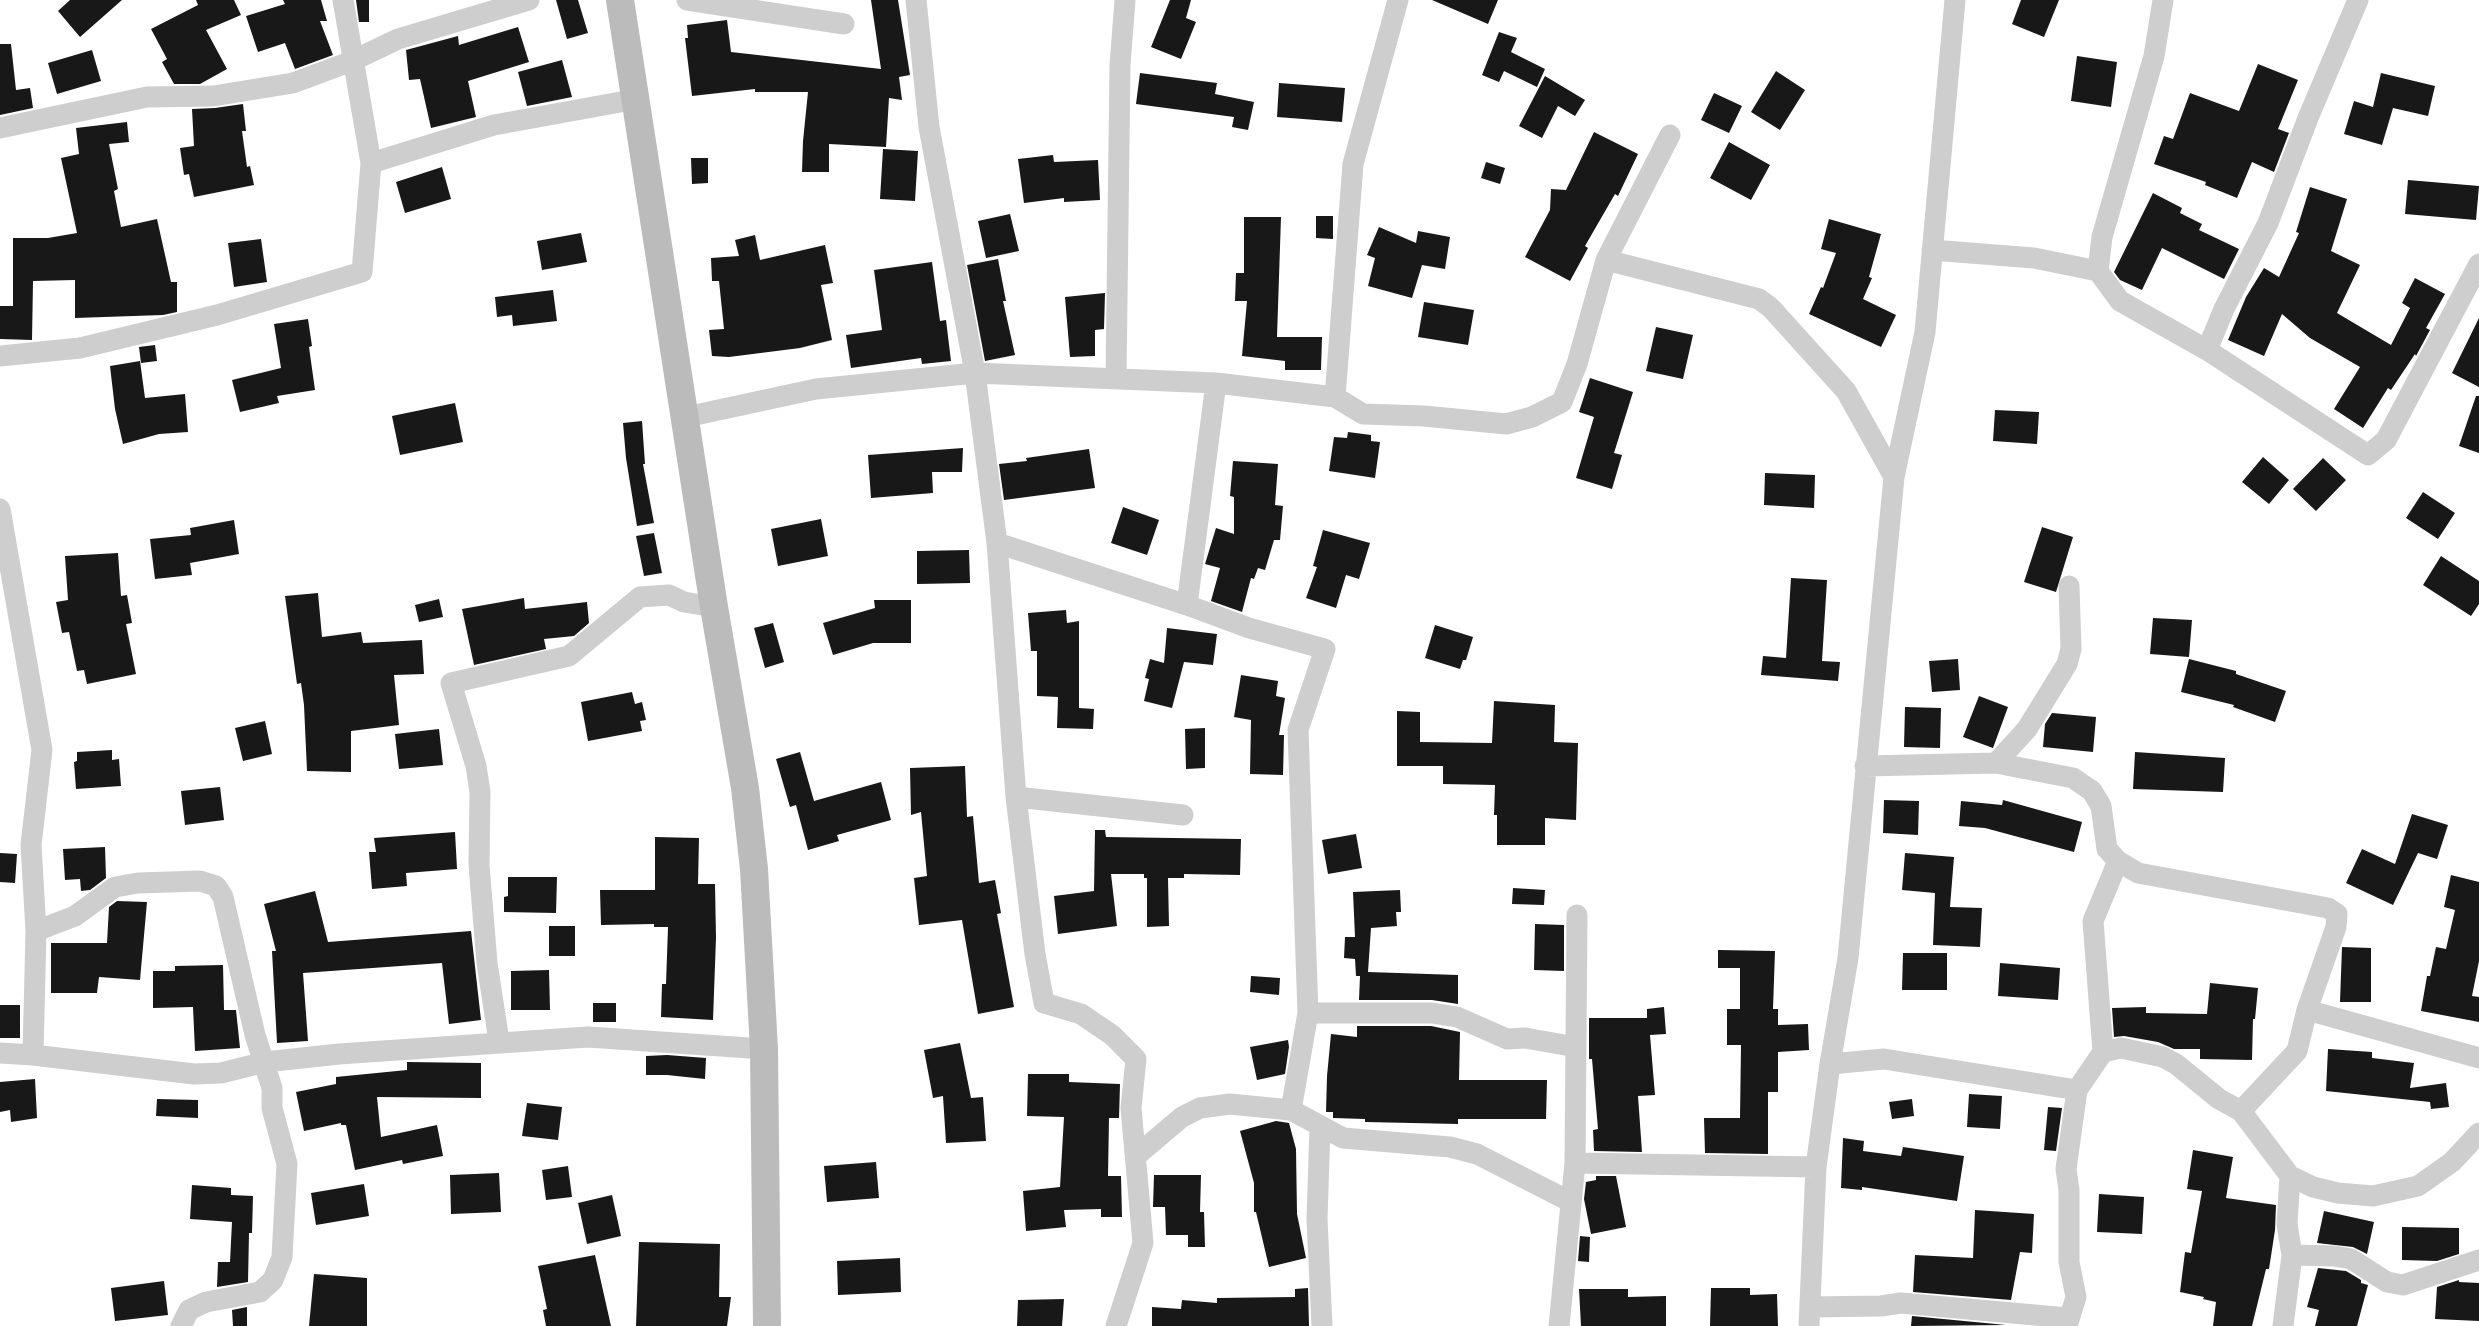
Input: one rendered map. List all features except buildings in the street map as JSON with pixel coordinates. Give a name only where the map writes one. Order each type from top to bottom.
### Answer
[{"type":"main road","points":[[620,0],[714,607],[745,788],[754,869],[764,1049],[767,1326]]},
{"type":"street","points":[[0,356],[89,346],[217,315],[362,272],[371,163],[343,0]]},
{"type":"street","points":[[0,128],[147,96],[213,96],[293,83],[352,60],[398,39],[529,0]]},
{"type":"street","points":[[687,0],[844,24]]},
{"type":"street","points":[[916,0],[930,127],[975,373],[997,543],[1016,797],[1035,954],[1044,1002],[1081,1014],[1112,1035],[1136,1059],[1131,1108],[1143,1243],[1116,1326]]},
{"type":"street","points":[[1116,378],[1120,65],[1125,0]]},
{"type":"street","points":[[1335,396],[1353,164],[1398,0]]},
{"type":"street","points":[[1954,0],[1925,332],[1894,477],[1848,958],[1830,1064],[1816,1167],[1810,1317],[1900,1303],[2068,1322],[2076,1297],[2069,1262],[2069,1190],[2066,1169],[2077,1090],[2103,1052],[2093,921],[2118,861]]},
{"type":"street","points":[[2098,271],[2102,237],[2154,56],[2163,0]]},
{"type":"street","points":[[2207,350],[2224,309],[2268,223],[2308,118],[2358,0]]},
{"type":"street","points":[[371,163],[494,125],[637,100]]},
{"type":"street","points":[[686,417],[816,390],[975,373],[1216,383],[1335,396],[1363,414],[1424,416],[1506,424],[1532,417],[1562,402],[1577,364],[1606,260],[1670,134]]},
{"type":"street","points":[[1932,250],[2034,258],[2098,271],[2120,301],[2207,350],[2368,455],[2386,440],[2479,264]]},
{"type":"street","points":[[1606,260],[1759,300],[1771,308],[1846,391],[1894,477]]},
{"type":"street","points":[[1187,605],[1216,383]]},
{"type":"street","points":[[0,509],[42,750],[31,845],[36,931],[33,1055]]},
{"type":"street","points":[[997,543],[1187,605],[1249,628],[1325,649],[1298,730],[1308,1013],[1291,1110]]},
{"type":"street","points":[[1996,763],[2027,729],[2067,664],[2071,649],[2069,586]]},
{"type":"street","points":[[499,1042],[487,963],[479,865],[480,792],[476,766],[451,683],[569,656],[640,597],[669,594],[684,602],[714,607]]},
{"type":"street","points":[[1865,766],[1996,763],[2073,778],[2092,791],[2101,806],[2106,849],[2118,861],[2138,873],[2328,908],[2337,914],[2336,928],[2307,1010],[2297,1051],[2242,1111]]},
{"type":"street","points":[[1016,797],[1183,815]]},
{"type":"street","points":[[36,931],[75,916],[115,887],[138,883],[200,881],[216,886],[223,897],[255,1035],[272,1088],[272,1108],[287,1164],[282,1257],[273,1280],[260,1292],[206,1302],[189,1310],[181,1326]]},
{"type":"street","points":[[1559,1326],[1575,1163],[1577,915]]},
{"type":"street","points":[[2307,1010],[2479,1058]]},
{"type":"street","points":[[1308,1013],[1432,1013],[1457,1017],[1507,1039],[1525,1038],[1576,1047]]},
{"type":"street","points":[[0,1054],[33,1055],[194,1074],[221,1073],[265,1062],[339,1054],[588,1037],[764,1049]]},
{"type":"street","points":[[2103,1052],[2121,1048],[2163,1057],[2176,1064],[2219,1099],[2242,1111],[2290,1176],[2313,1187],[2338,1193],[2373,1196],[2418,1186],[2452,1162],[2479,1133]]},
{"type":"street","points":[[1830,1064],[1884,1059],[2077,1090]]},
{"type":"street","points":[[1136,1156],[1182,1118],[1200,1108],[1230,1104],[1291,1110],[1343,1138],[1450,1147],[1477,1154],[1571,1202]]},
{"type":"street","points":[[1320,1127],[1317,1220],[1322,1326]]},
{"type":"street","points":[[1575,1163],[1816,1167]]},
{"type":"street","points":[[2283,1326],[2292,1255],[2287,1224],[2290,1176]]},
{"type":"street","points":[[2292,1255],[2334,1256],[2351,1259],[2386,1282],[2403,1285],[2479,1260]]}]
